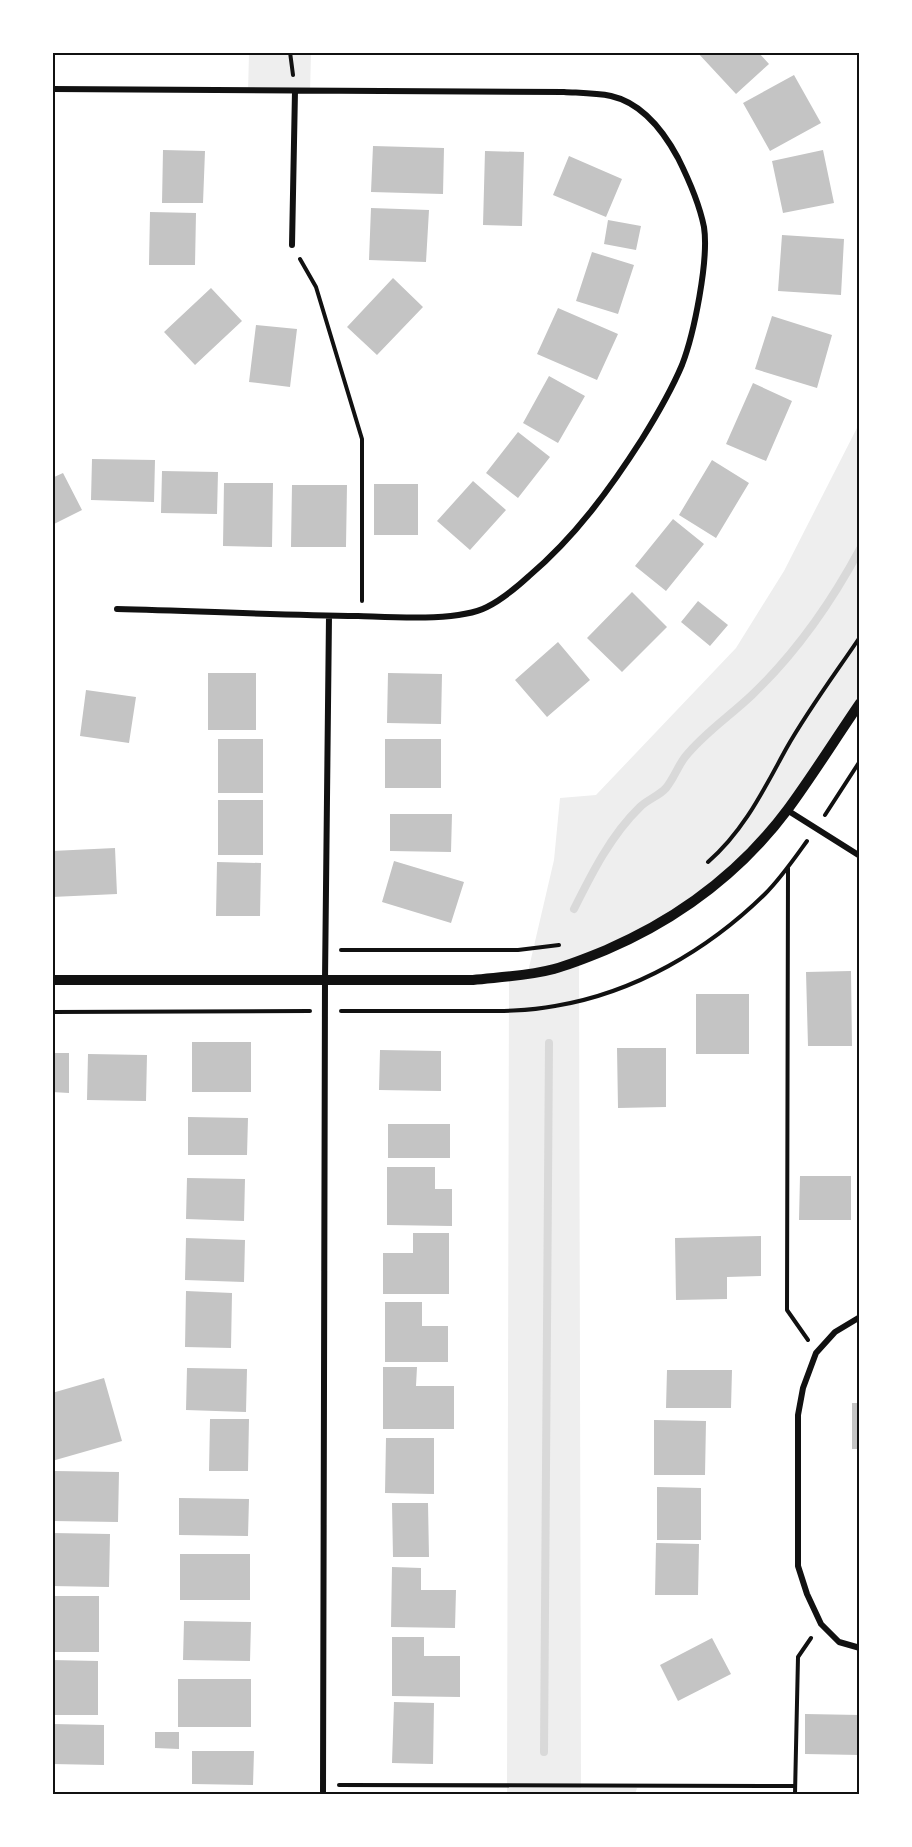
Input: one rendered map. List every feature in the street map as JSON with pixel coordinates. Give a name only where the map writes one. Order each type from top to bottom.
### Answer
[{"type":"street","points":[[52,89],[564,92],[614,96],[629,103],[650,120],[668,140],[694,193],[704,228],[705,255],[692,332],[682,364],[667,398],[624,467],[570,538],[514,589],[486,608],[453,616],[329,616],[117,609]]},
{"type":"street","points":[[292,245],[295,91]]},
{"type":"street","points":[[323,1794],[325,979],[329,616]]},
{"type":"street","points":[[52,980],[473,980],[554,969],[632,939],[698,899],[728,875],[759,844],[787,810],[860,703]]},
{"type":"street","points":[[787,810],[860,856]]},
{"type":"street","points":[[860,1317],[835,1332],[816,1353],[803,1388],[798,1415],[798,1566],[807,1594],[821,1624],[839,1642],[860,1648]]},
{"type":"path","points":[[292,245],[316,287],[362,439],[362,616]]},
{"type":"path","points":[[705,865],[741,826],[767,787],[787,748],[860,637]]},
{"type":"path","points":[[816,1353],[787,1310],[788,867],[817,829],[860,761]]},
{"type":"path","points":[[326,950],[518,950],[568,942]]},
{"type":"path","points":[[795,1794],[798,1657],[821,1624]]},
{"type":"path","points":[[323,1785],[795,1786]]},
{"type":"shaded area","points":[[249,53],[311,53],[310,93],[248,93]]},
{"type":"shaded area","points":[[859,424],[859,706],[787,813],[699,901],[579,964],[581,1788],[637,1788],[635,1794],[507,1794],[509,979],[527,976],[554,860],[560,798],[596,795],[736,648],[784,571]]},
{"type":"building","points":[[697,52],[758,52],[769,64],[736,94]]},
{"type":"building","points":[[794,75],[821,123],[770,151],[743,103]]},
{"type":"building","points":[[373,146],[444,148],[443,194],[371,192]]},
{"type":"building","points":[[163,150],[205,151],[203,203],[162,203]]},
{"type":"building","points":[[823,150],[834,203],[783,213],[772,161]]},
{"type":"building","points":[[485,151],[524,152],[522,226],[483,225]]},
{"type":"building","points":[[569,156],[622,179],[606,217],[553,195]]},
{"type":"building","points":[[371,208],[429,210],[426,262],[369,260]]},
{"type":"building","points":[[150,212],[196,213],[195,265],[149,265]]},
{"type":"building","points":[[608,220],[641,226],[636,250],[604,244]]},
{"type":"building","points":[[782,235],[844,239],[841,295],[778,291]]},
{"type":"building","points":[[592,252],[634,265],[618,314],[576,301]]},
{"type":"building","points":[[393,278],[423,307],[377,355],[347,327]]},
{"type":"building","points":[[211,288],[242,321],[195,365],[164,332]]},
{"type":"building","points":[[558,308],[618,334],[597,380],[537,354]]},
{"type":"building","points":[[772,316],[832,335],[817,388],[755,369]]},
{"type":"building","points":[[256,325],[297,329],[290,387],[249,382]]},
{"type":"building","points":[[549,376],[585,396],[558,443],[523,423]]},
{"type":"building","points":[[753,383],[792,401],[766,461],[726,444]]},
{"type":"building","points":[[518,432],[550,457],[518,498],[486,473]]},
{"type":"building","points":[[92,459],[155,460],[154,502],[91,500]]},
{"type":"building","points":[[712,460],[749,483],[716,538],[679,515]]},
{"type":"building","points":[[162,471],[218,472],[217,514],[161,513]]},
{"type":"building","points":[[63,473],[82,510],[52,525],[52,478]]},
{"type":"building","points":[[473,481],[506,510],[470,550],[437,521]]},
{"type":"building","points":[[224,483],[273,483],[272,547],[223,546]]},
{"type":"building","points":[[374,484],[418,484],[418,535],[374,535]]},
{"type":"building","points":[[292,485],[347,485],[346,547],[291,547]]},
{"type":"building","points":[[673,519],[704,544],[666,591],[635,566]]},
{"type":"building","points":[[632,592],[667,627],[622,672],[587,638]]},
{"type":"building","points":[[698,601],[728,625],[710,646],[681,622]]},
{"type":"building","points":[[558,642],[590,680],[547,717],[515,680]]},
{"type":"building","points":[[208,673],[256,673],[256,730],[208,730]]},
{"type":"building","points":[[388,673],[442,674],[441,724],[387,723]]},
{"type":"building","points":[[86,690],[136,697],[129,743],[80,736]]},
{"type":"building","points":[[218,739],[263,739],[263,793],[218,793]]},
{"type":"building","points":[[385,739],[441,739],[441,788],[385,788]]},
{"type":"building","points":[[218,800],[263,800],[263,855],[218,855]]},
{"type":"building","points":[[390,814],[452,814],[451,852],[390,851]]},
{"type":"building","points":[[115,848],[117,894],[52,897],[52,851]]},
{"type":"building","points":[[394,861],[464,882],[451,923],[382,902]]},
{"type":"building","points":[[217,862],[261,863],[260,916],[216,916]]},
{"type":"building","points":[[851,971],[852,1046],[808,1046],[806,972]]},
{"type":"building","points":[[696,994],[749,994],[749,1054],[696,1054]]},
{"type":"building","points":[[192,1042],[251,1042],[251,1092],[192,1092]]},
{"type":"building","points":[[617,1048],[666,1048],[666,1107],[618,1108]]},
{"type":"building","points":[[380,1050],[441,1051],[441,1091],[379,1090]]},
{"type":"building","points":[[52,1053],[69,1053],[69,1093],[52,1092]]},
{"type":"building","points":[[88,1054],[147,1055],[146,1101],[87,1100]]},
{"type":"building","points":[[188,1117],[248,1118],[247,1155],[188,1155]]},
{"type":"building","points":[[388,1124],[450,1124],[450,1158],[388,1158]]},
{"type":"building","points":[[387,1167],[435,1167],[435,1189],[452,1189],[452,1226],[387,1225]]},
{"type":"building","points":[[800,1176],[851,1176],[851,1220],[799,1220]]},
{"type":"building","points":[[187,1178],[245,1179],[244,1221],[186,1219]]},
{"type":"building","points":[[413,1233],[449,1233],[449,1294],[383,1294],[383,1253],[413,1253]]},
{"type":"building","points":[[761,1236],[761,1276],[727,1277],[727,1299],[676,1300],[675,1238]]},
{"type":"building","points":[[186,1238],[245,1240],[244,1282],[185,1280]]},
{"type":"building","points":[[186,1291],[232,1293],[231,1348],[185,1347]]},
{"type":"building","points":[[385,1302],[422,1302],[422,1326],[448,1326],[448,1362],[385,1362]]},
{"type":"building","points":[[383,1367],[417,1367],[416,1386],[454,1386],[454,1429],[383,1429]]},
{"type":"building","points":[[187,1368],[247,1369],[246,1412],[186,1410]]},
{"type":"building","points":[[667,1370],[732,1370],[731,1408],[666,1408]]},
{"type":"building","points":[[104,1378],[122,1441],[52,1461],[52,1393]]},
{"type":"building","points":[[852,1403],[860,1403],[860,1449],[852,1449]]},
{"type":"building","points":[[210,1419],[249,1419],[248,1471],[209,1471]]},
{"type":"building","points":[[654,1420],[706,1421],[705,1475],[654,1475]]},
{"type":"building","points":[[386,1438],[434,1438],[434,1494],[385,1493]]},
{"type":"building","points":[[55,1471],[119,1472],[118,1522],[53,1521]]},
{"type":"building","points":[[657,1487],[701,1488],[701,1540],[657,1540]]},
{"type":"building","points":[[179,1498],[249,1499],[248,1536],[179,1535]]},
{"type":"building","points":[[392,1503],[428,1503],[429,1557],[393,1557]]},
{"type":"building","points":[[52,1533],[110,1534],[109,1587],[52,1586]]},
{"type":"building","points":[[656,1543],[699,1544],[698,1595],[655,1595]]},
{"type":"building","points":[[180,1554],[250,1554],[250,1600],[180,1600]]},
{"type":"building","points":[[392,1567],[421,1568],[421,1590],[456,1590],[455,1628],[391,1627]]},
{"type":"building","points":[[52,1596],[99,1596],[99,1652],[52,1652]]},
{"type":"building","points":[[184,1621],[251,1622],[250,1661],[183,1660]]},
{"type":"building","points":[[392,1637],[424,1637],[424,1656],[460,1656],[460,1697],[392,1696]]},
{"type":"building","points":[[712,1638],[731,1674],[678,1701],[660,1665]]},
{"type":"building","points":[[52,1660],[98,1661],[98,1715],[52,1715]]},
{"type":"building","points":[[178,1679],[251,1679],[251,1727],[178,1727]]},
{"type":"building","points":[[394,1702],[434,1703],[433,1764],[392,1763]]},
{"type":"building","points":[[805,1714],[860,1715],[860,1755],[805,1754]]},
{"type":"building","points":[[52,1724],[104,1725],[104,1765],[52,1764]]},
{"type":"building","points":[[155,1732],[179,1732],[179,1749],[155,1748]]},
{"type":"building","points":[[192,1751],[254,1751],[253,1785],[192,1784]]},
{"type":"waterway","points":[[574,909],[595,868],[620,830],[640,807],[666,788],[692,748],[752,695],[798,645],[825,608],[860,549]]},
{"type":"waterway","points":[[544,1752],[549,1043]]}]
